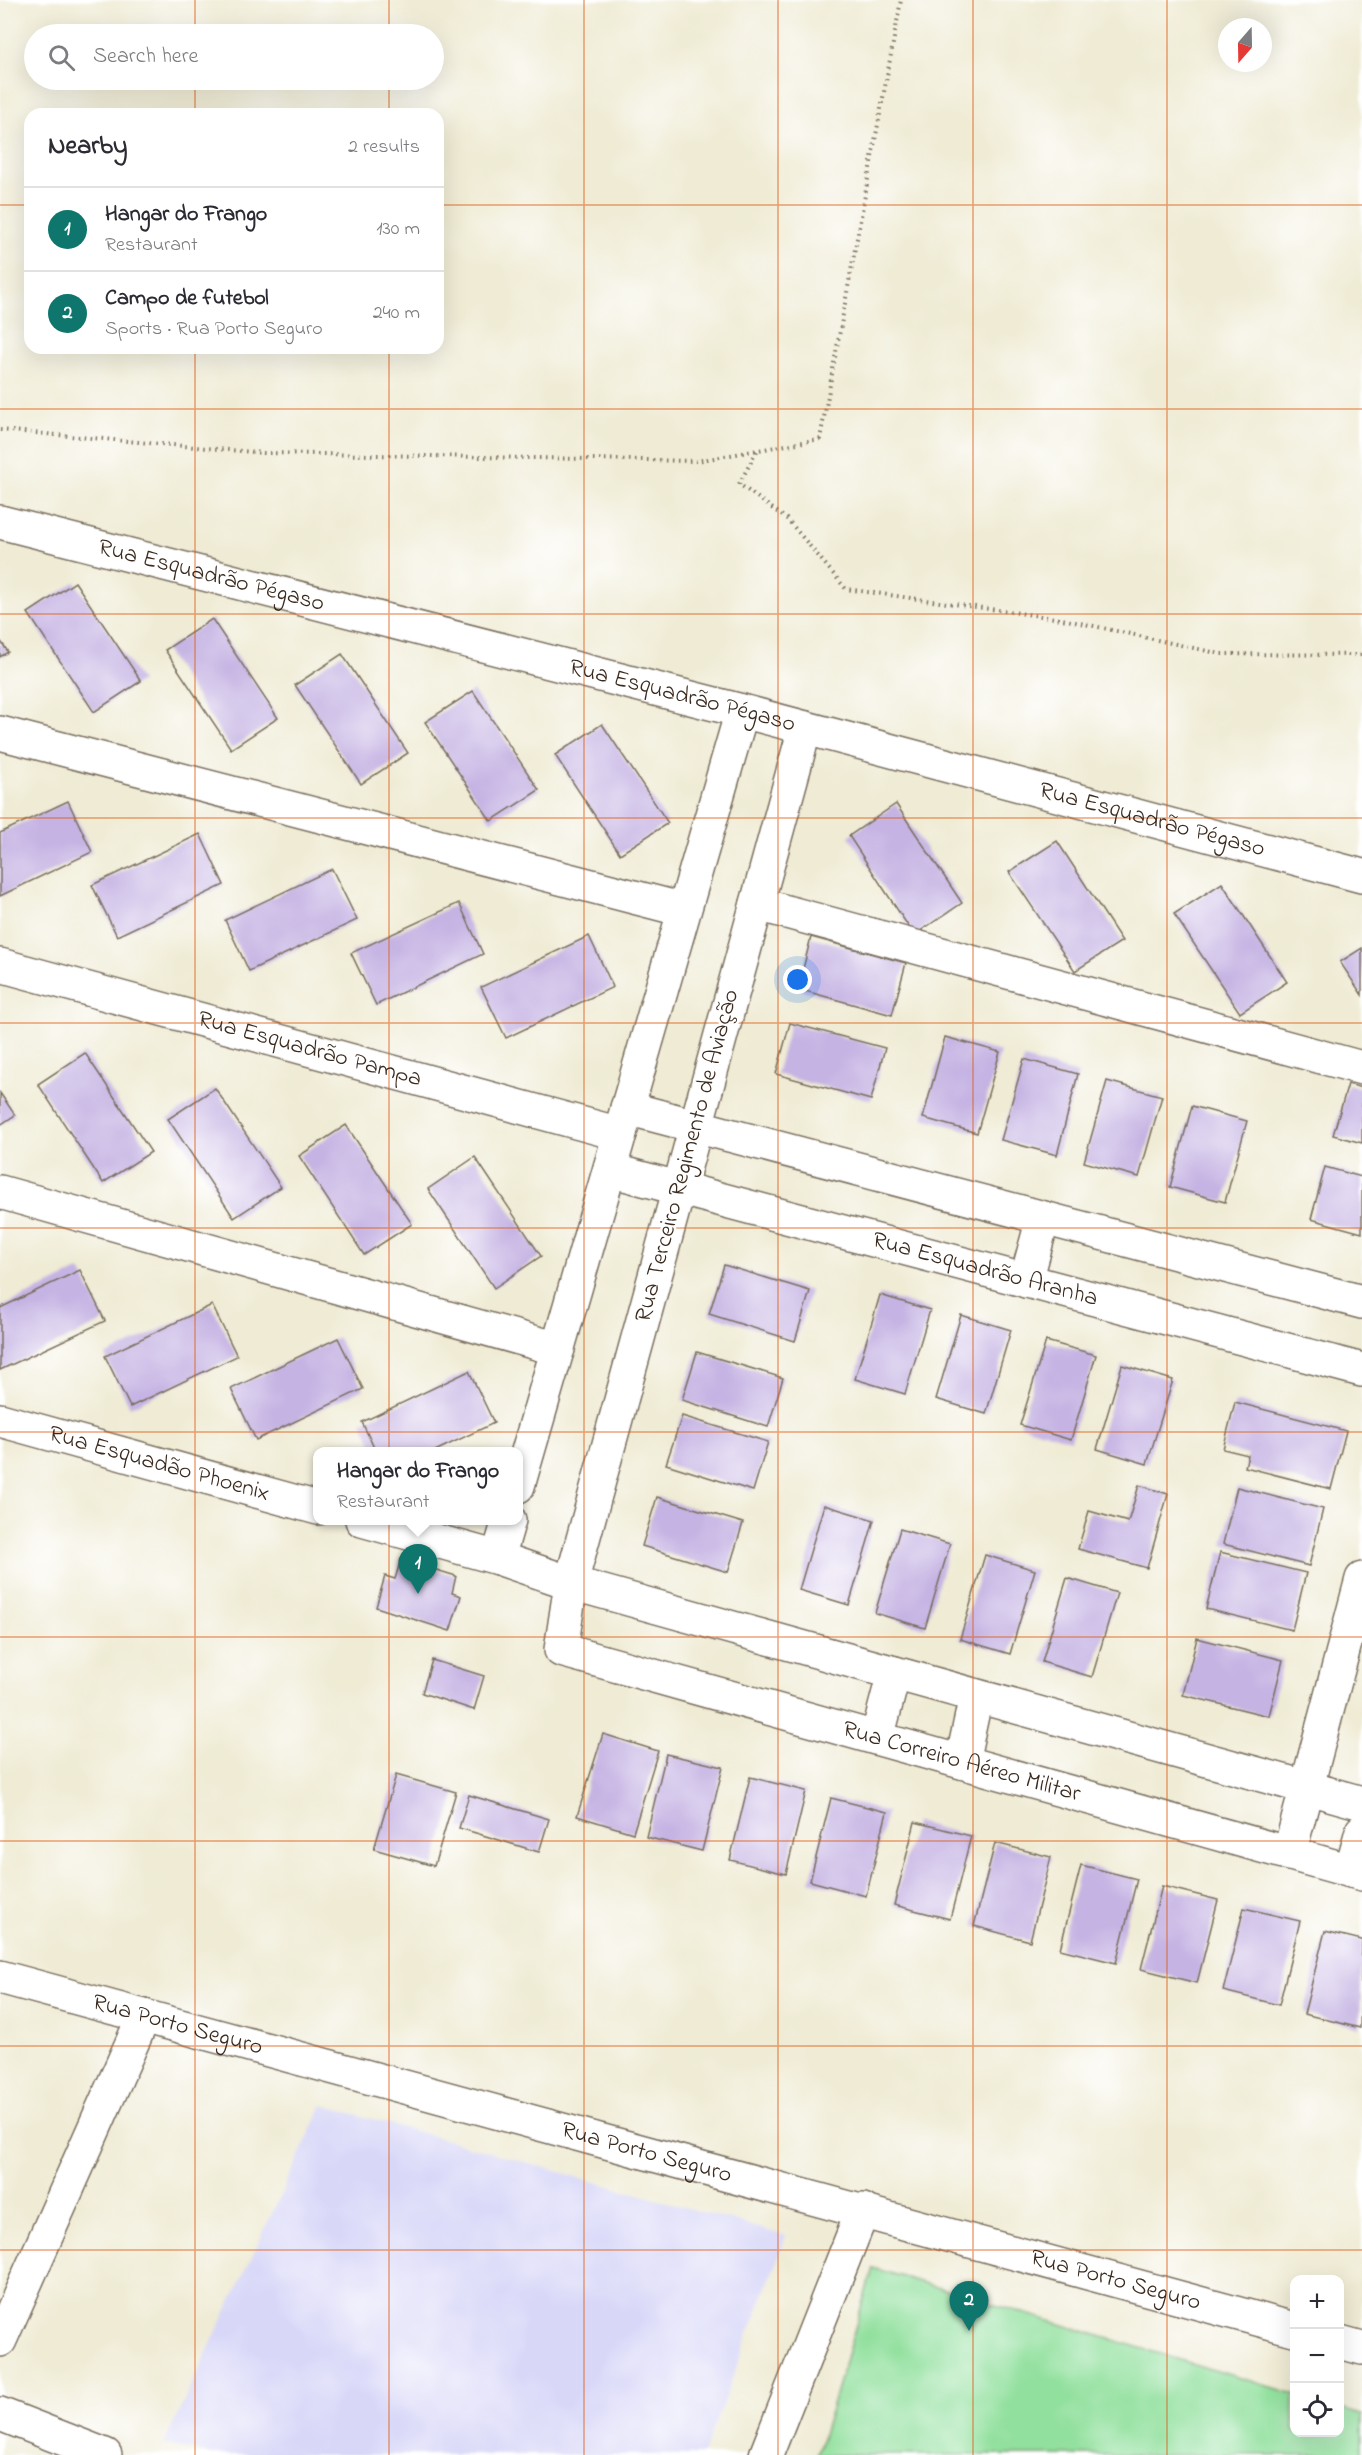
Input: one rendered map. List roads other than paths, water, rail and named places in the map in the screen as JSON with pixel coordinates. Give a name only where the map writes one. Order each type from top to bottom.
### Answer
[{"type":"street","name":"Rua Esquadrão Pégaso","points":[[0,522],[742,711],[1362,876]]},
{"type":"street","points":[[523,1472],[742,711]]},
{"type":"street","name":"Rua Terceiro Regimento de Aviação","points":[[561,1650],[571,1583],[805,728]]},
{"type":"street","points":[[0,733],[684,910]]},
{"type":"street","points":[[757,904],[1362,1068]]},
{"type":"street","name":"Rua Esquadrão Pampa","points":[[0,964],[623,1121]]},
{"type":"street","points":[[623,1121],[695,1126],[1362,1302]]},
{"type":"street","name":"Rua Esquadrão Aranha","points":[[610,1170],[1362,1370]]},
{"type":"street","points":[[0,1192],[558,1348]]},
{"type":"street","points":[[1026,1281],[1043,1218]]},
{"type":"street","name":"Rua Esquadão Phoenix","points":[[0,1420],[313,1507]]},
{"type":"street","points":[[377,1525],[498,1558],[571,1583],[1362,1803]]},
{"type":"street","points":[[498,1558],[508,1525]]},
{"type":"street","points":[[1289,1854],[1362,1579]]},
{"type":"street","name":"Rua Correiro Aéreo Militar","points":[[561,1650],[1356,1872]]},
{"type":"street","points":[[877,1738],[894,1673]]},
{"type":"street","points":[[962,1762],[976,1696]]},
{"type":"street","points":[[1356,1872],[1362,1831]]},
{"type":"street","name":"Rua Porto Seguro","points":[[0,1977],[864,2210],[1290,2328]]},
{"type":"street","points":[[0,2340],[144,2016]]},
{"type":"street","points":[[766,2455],[864,2210]]},
{"type":"street","points":[[1344,2343],[1362,2348]]},
{"type":"street","points":[[0,2414],[105,2455]]},
{"type":"place","name":"Hangar do Frango","points":[[418,1594]]},
{"type":"place","name":"Campo de futebol","points":[[969,2331]]}]
